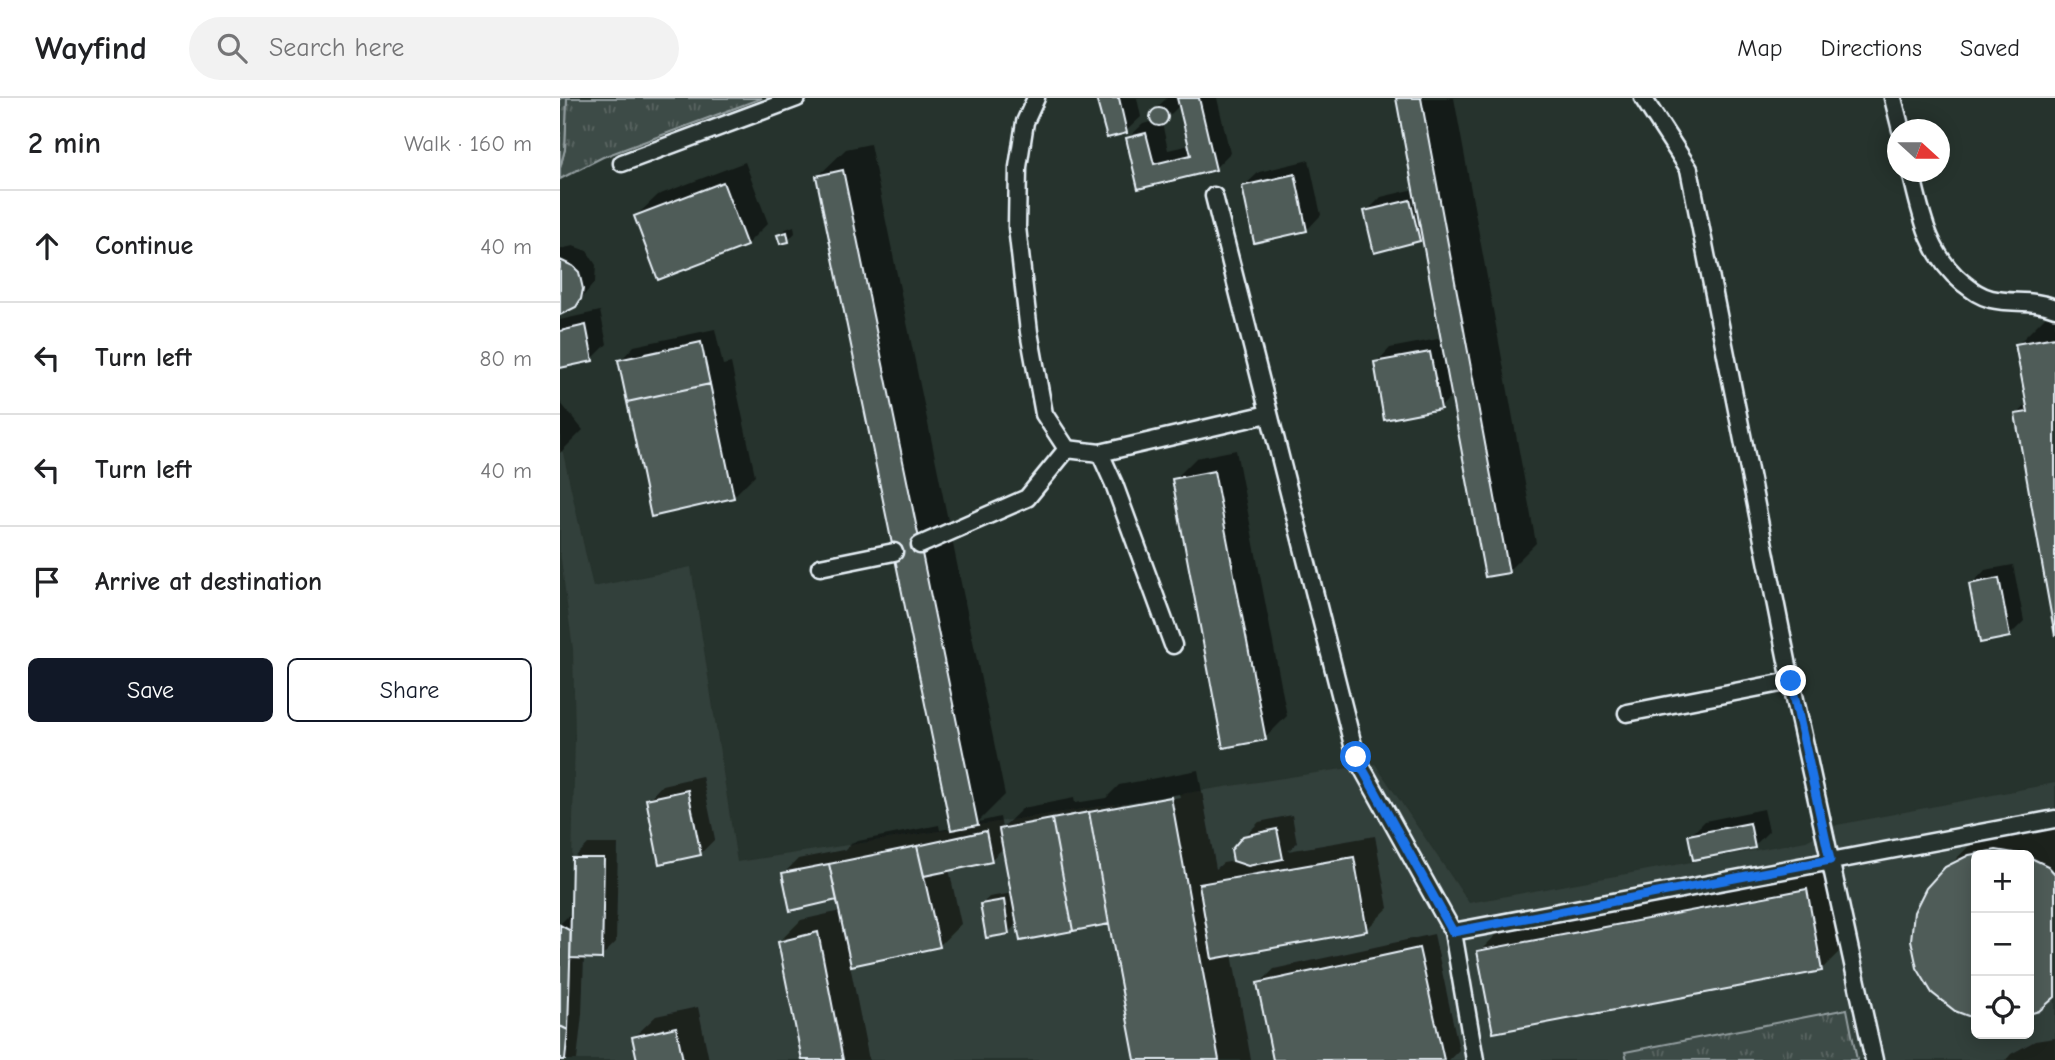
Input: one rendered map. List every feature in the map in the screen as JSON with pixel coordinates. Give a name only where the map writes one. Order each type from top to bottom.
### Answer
[{"type":"lane","points":[[622,163],[797,98]]},
{"type":"lane","points":[[1037,98],[1025,122],[1017,167],[1017,227],[1028,332],[1044,414],[1067,449],[1100,453],[1268,414]]},
{"type":"lane","points":[[1643,98],[1689,169],[1791,681],[1874,1060]]},
{"type":"lane","points":[[1893,98],[1898,119]]},
{"type":"lane","points":[[1913,182],[1934,250],[1954,276],[1987,298],[2032,302],[2055,308]]},
{"type":"lane","points":[[1214,196],[1356,757],[1453,932],[1475,1060]]},
{"type":"lane","points":[[920,545],[1027,498],[1067,449]]},
{"type":"lane","points":[[1100,453],[1173,645]]},
{"type":"lane","points":[[820,567],[894,552]]},
{"type":"lane","points":[[1627,713],[1791,681]]},
{"type":"lane","points":[[1453,932],[2055,819]]},
{"type":"shaded area","points":[[560,449],[593,587],[691,567],[737,862],[1375,764],[1469,903],[1806,841],[1837,825],[2055,783],[2055,1060],[565,1060],[575,736],[573,649],[560,552]]},
{"type":"green space","points":[[560,98],[567,98],[565,149],[560,168]]},
{"type":"green space","points":[[567,98],[762,98],[603,157],[560,179],[565,149]]},
{"type":"green space","points":[[1847,1009],[1857,1060],[1627,1060],[1625,1052]]},
{"type":"building","points":[[1096,98],[1119,98],[1127,133],[1107,138]]},
{"type":"building","points":[[1177,98],[1199,98],[1216,170],[1138,189],[1126,138],[1146,133],[1154,164],[1191,155]]},
{"type":"building","points":[[1396,98],[1421,98],[1509,573],[1485,577]]},
{"type":"building","points":[[1159,108],[1165,111],[1168,117],[1165,123],[1159,126],[1153,123],[1150,117],[1153,111]]},
{"type":"building","points":[[843,170],[978,825],[951,830],[816,176]]},
{"type":"building","points":[[1295,174],[1307,231],[1254,243],[1242,186]]},
{"type":"building","points":[[723,182],[747,246],[658,280],[634,216]]},
{"type":"building","points":[[1410,200],[1420,241],[1374,253],[1364,211]]},
{"type":"building","points":[[787,232],[789,242],[780,244],[777,235]]},
{"type":"building","points":[[560,260],[579,272],[583,289],[576,307],[560,315]]},
{"type":"building","points":[[586,325],[593,361],[560,368],[560,331]]},
{"type":"building","points":[[2055,337],[2055,636],[2015,414],[2028,412],[2015,344]]},
{"type":"building","points":[[701,342],[710,384],[627,402],[618,360]]},
{"type":"building","points":[[1430,352],[1441,409],[1384,420],[1374,362]]},
{"type":"building","points":[[710,384],[734,498],[651,517],[627,402]]},
{"type":"building","points":[[1214,471],[1266,740],[1223,748],[1172,479]]},
{"type":"building","points":[[1999,578],[2010,637],[1980,643],[1969,584]]},
{"type":"building","points":[[688,790],[701,855],[659,864],[646,799]]},
{"type":"building","points":[[1171,797],[1219,1060],[1135,1060],[1109,924],[1089,812]]},
{"type":"building","points":[[1089,812],[1109,924],[1073,931],[1052,819]]},
{"type":"building","points":[[1052,819],[1073,931],[1020,941],[999,829]]},
{"type":"building","points":[[1750,823],[1755,848],[1693,860],[1688,835]]},
{"type":"building","points":[[1277,829],[1283,859],[1248,866],[1233,861],[1231,850],[1243,836]]},
{"type":"building","points":[[986,831],[992,862],[924,876],[917,846]]},
{"type":"building","points":[[917,846],[940,947],[851,966],[829,864]]},
{"type":"building","points":[[1969,855],[1971,1017],[1955,1011],[1932,993],[1917,968],[1911,940],[1914,912],[1926,888],[1945,867]]},
{"type":"building","points":[[1354,857],[1367,931],[1212,959],[1199,884]]},
{"type":"building","points":[[572,858],[604,858],[602,959],[570,958]]},
{"type":"building","points":[[2034,859],[2048,866],[2055,874],[2055,997],[2034,1012]]},
{"type":"building","points":[[829,864],[837,900],[790,911],[782,873]]},
{"type":"building","points":[[1807,889],[1822,971],[1493,1033],[1477,951]]},
{"type":"building","points":[[1004,900],[1009,934],[986,938],[980,904]]},
{"type":"building","points":[[560,925],[571,931],[568,1030],[560,1026]]},
{"type":"building","points":[[818,932],[843,1060],[802,1060],[778,942]]},
{"type":"building","points":[[1419,948],[1444,1060],[1273,1060],[1257,983]]},
{"type":"building","points":[[560,1026],[568,1030],[565,1060],[560,1060]]},
{"type":"building","points":[[676,1027],[683,1060],[637,1060],[632,1037]]},
{"type":"route","points":[[1356,757],[1453,932],[1830,860],[1791,681]]}]
